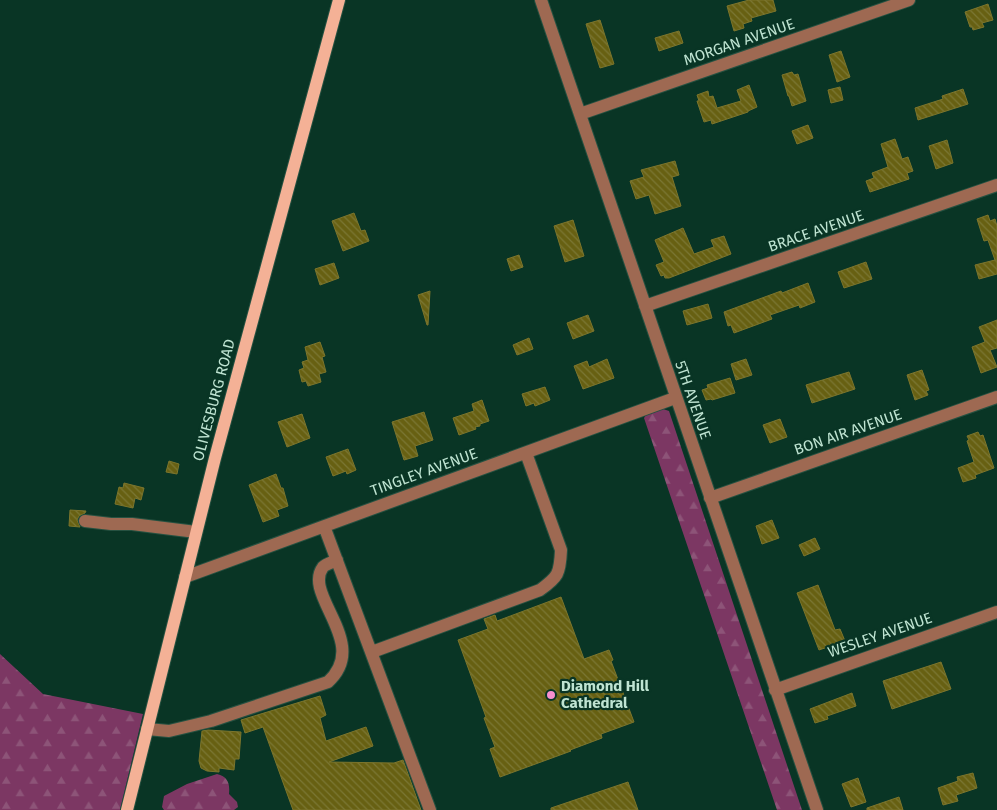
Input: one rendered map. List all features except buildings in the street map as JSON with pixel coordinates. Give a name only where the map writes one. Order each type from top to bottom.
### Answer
[{"type":"main road","name":"OLIVESBURG ROAD","points":[[127,810],[184,577],[339,0]]},
{"type":"street","name":"5TH AVENUE","points":[[541,0],[675,398],[817,810]]},
{"type":"street","name":"MORGAN AVENUE","points":[[580,114],[909,0]]},
{"type":"street","name":"BRACE AVENUE","points":[[645,306],[997,185]]},
{"type":"street","name":"BON AIR AVENUE","points":[[710,498],[997,397]]},
{"type":"street","name":"TINGLEY AVENUE","points":[[184,577],[675,398]]},
{"type":"street","points":[[372,652],[540,590],[555,579],[561,566],[561,550],[526,452]]},
{"type":"street","points":[[85,521],[132,524],[196,532]]},
{"type":"street","points":[[324,526],[430,810]]},
{"type":"street","points":[[147,729],[169,731],[211,721],[328,682],[338,672],[341,665],[342,649],[322,593],[320,574],[324,566],[337,560]]},
{"type":"street","name":"WESLEY AVENUE","points":[[775,690],[997,612]]},
{"type":"green space","points":[[663,409],[669,411],[802,810],[777,810],[644,418],[646,415]]},
{"type":"green space","points":[[0,654],[43,694],[143,714],[120,810],[0,810]]},
{"type":"green space","points":[[217,774],[228,781],[229,794],[237,802],[238,807],[234,810],[164,810],[162,807],[164,796],[187,784]]},
{"type":"place","name":"Diamond Hill Cathedral","points":[[551,695]]}]
